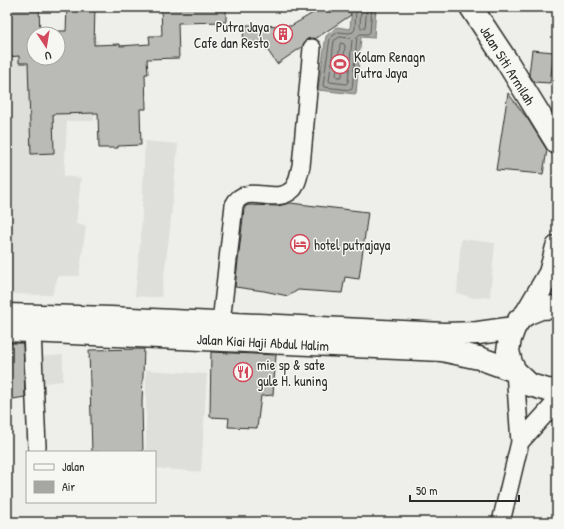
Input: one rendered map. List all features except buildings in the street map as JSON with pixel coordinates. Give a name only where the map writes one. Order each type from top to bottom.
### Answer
[{"type":"main road","name":"Jalan Siti Armilah","points":[[471,7],[506,60],[557,143]]},
{"type":"main road","points":[[557,247],[550,273],[510,339],[508,351],[515,371],[530,385],[551,390],[557,389]]},
{"type":"main road","name":"Jalan Kiai Haji Abdul Halim","points":[[7,315],[220,323],[444,334],[478,334],[520,321],[541,308],[557,307]]},
{"type":"main road","name":"Jalan Kiai Haji Abdul Halim","points":[[7,330],[442,350],[479,358],[515,371]]},
{"type":"street","points":[[220,323],[234,205],[236,200],[249,194],[278,197],[293,188],[298,179],[301,166],[312,48]]},
{"type":"street","points":[[32,331],[37,447]]},
{"type":"street","points":[[501,522],[520,442],[515,371]]},
{"type":"street","points":[[520,442],[557,401]]},
{"type":"shaded area","points":[[7,35],[26,51],[26,66],[66,66],[66,38],[98,40],[94,121],[67,121],[64,176],[81,178],[76,224],[86,226],[79,276],[58,276],[52,295],[7,294]]},
{"type":"shaded area","points":[[145,141],[178,144],[169,238],[161,297],[135,296],[141,233]]},
{"type":"shaded area","points":[[461,239],[495,243],[490,297],[474,298],[457,293]]},
{"type":"shaded area","points":[[63,355],[63,381],[34,384],[36,357]]},
{"type":"shaded area","points":[[146,370],[207,374],[201,472],[156,468],[156,451],[146,451]]},
{"type":"water","name":"Kolam Renagn Putra Jaya","points":[[352,7],[376,7],[374,38],[361,37],[356,94],[318,90],[326,36],[337,27],[350,29]]},
{"type":"place","name":"Putra Jaya Cafe dan Resto","points":[[283,34]]},
{"type":"place","name":"Kolam Renagn Putra Jaya","points":[[340,64]]},
{"type":"place","name":"hotel putrajaya","points":[[300,244]]},
{"type":"place","name":"mie sp & sate gule H. kuning","points":[[243,372]]}]
